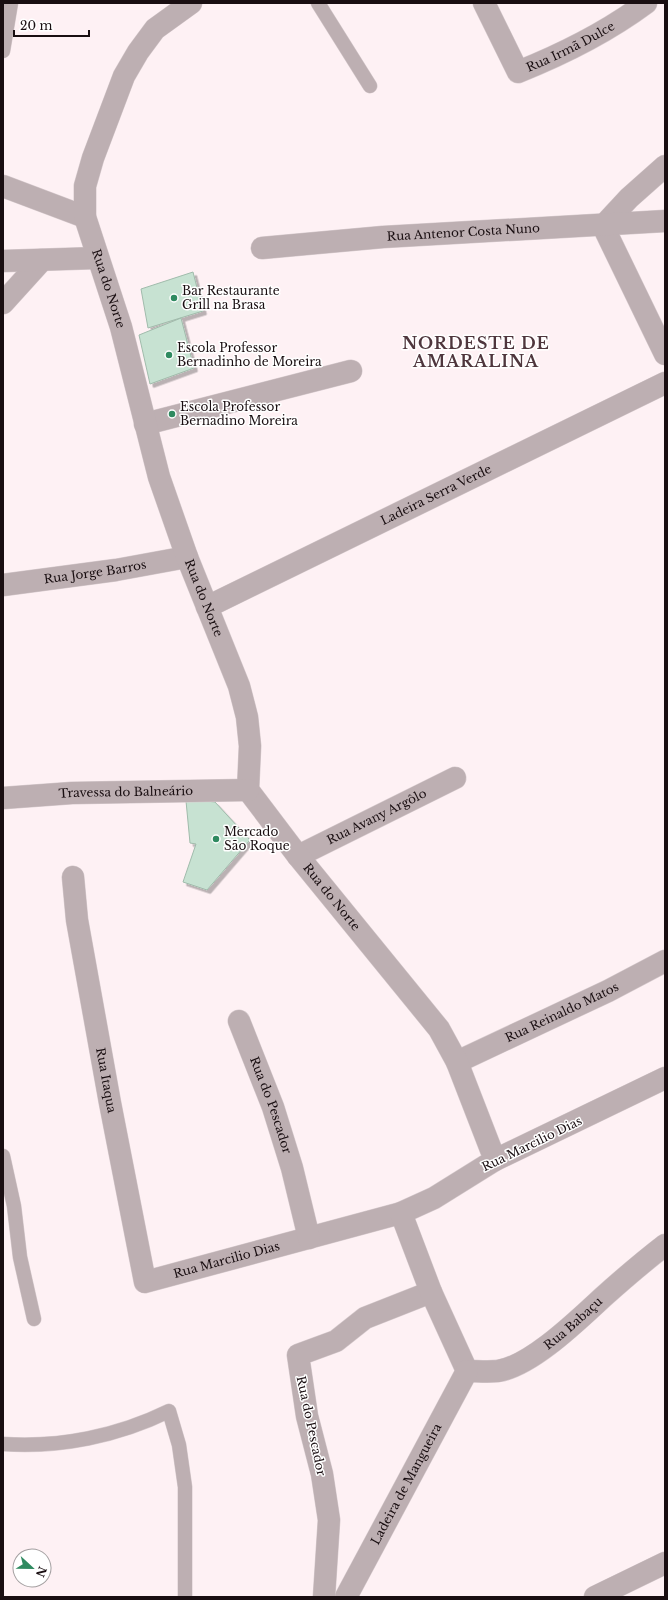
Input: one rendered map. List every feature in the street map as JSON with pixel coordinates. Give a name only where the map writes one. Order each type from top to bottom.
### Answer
[{"type":"street","name":"Rua do Norte","points":[[191,3],[155,30],[138,52],[124,76],[93,158],[85,186],[85,217],[97,258],[121,327],[159,477],[206,607],[239,686],[248,717],[250,746],[248,790],[298,856],[439,1029],[457,1062],[495,1160]]},
{"type":"street","name":"Rua Irmã Dulce","points":[[484,3],[518,72],[586,41],[646,3]]},
{"type":"street","points":[[665,166],[629,198],[603,226],[665,354]]},
{"type":"street","points":[[3,186],[85,217]]},
{"type":"street","name":"Rua Antenor Costa Nuno","points":[[262,248],[384,237],[603,226],[638,221],[665,221]]},
{"type":"street","points":[[3,261],[97,258]]},
{"type":"street","points":[[3,302],[42,260]]},
{"type":"street","points":[[145,424],[351,371]]},
{"type":"street","name":"Ladeira Serra Verde","points":[[206,607],[665,383]]},
{"type":"street","name":"Rua Jorge Barros","points":[[3,585],[108,571],[187,557]]},
{"type":"street","name":"Rua Avany Argôlo","points":[[298,856],[456,778]]},
{"type":"street","name":"Travessa do Balneário","points":[[3,798],[72,793],[248,790]]},
{"type":"street","name":"Rua Itaqua","points":[[73,877],[78,920],[110,1103],[145,1282]]},
{"type":"street","name":"Rua Reinaldo Matos","points":[[457,1062],[608,991],[665,961]]},
{"type":"street","name":"Rua do Pescador","points":[[239,1021],[273,1107],[292,1168],[309,1238]]},
{"type":"street","name":"Rua Marcilio Dias","points":[[145,1282],[401,1213],[434,1198],[495,1160],[665,1078]]},
{"type":"street","points":[[401,1213],[431,1292],[467,1371]]},
{"type":"street","name":"Rua Babaçu","points":[[467,1371],[498,1371],[516,1365],[537,1353],[575,1324],[641,1263],[665,1245]]},
{"type":"street","name":"Rua do Pescador","points":[[324,1597],[329,1520],[322,1474],[307,1416],[298,1355],[336,1341],[365,1318],[431,1292]]},
{"type":"street","name":"Ladeira de Mangueira","points":[[346,1597],[467,1371]]},
{"type":"street","points":[[595,1597],[665,1563]]},
{"type":"lane","points":[[3,51],[11,3]]},
{"type":"lane","points":[[318,3],[370,86]]},
{"type":"lane","points":[[3,1156],[14,1206],[20,1257],[34,1318]]},
{"type":"lane","points":[[3,1444],[15,1445],[89,1440],[150,1420],[169,1411],[179,1445],[185,1487],[185,1597]]},
{"type":"building","points":[[193,272],[203,311],[148,328],[141,289]]},
{"type":"building","points":[[181,318],[194,368],[150,384],[139,335]]},
{"type":"building","points":[[198,800],[215,802],[250,840],[207,890],[183,882],[196,844],[190,843],[186,801]]},
{"type":"place","name":"Bar Restaurante Grill na Brasa","points":[[174,298]]},
{"type":"place","name":"Escola Professor Bernadinho de Moreira","points":[[169,355]]},
{"type":"place","name":"Escola Professor Bernadino Moreira","points":[[172,414]]},
{"type":"place","name":"Mercado São Roque","points":[[216,839]]},
{"type":"district","name":"NORDESTE DE AMARALINA","points":[[476,352]]}]
